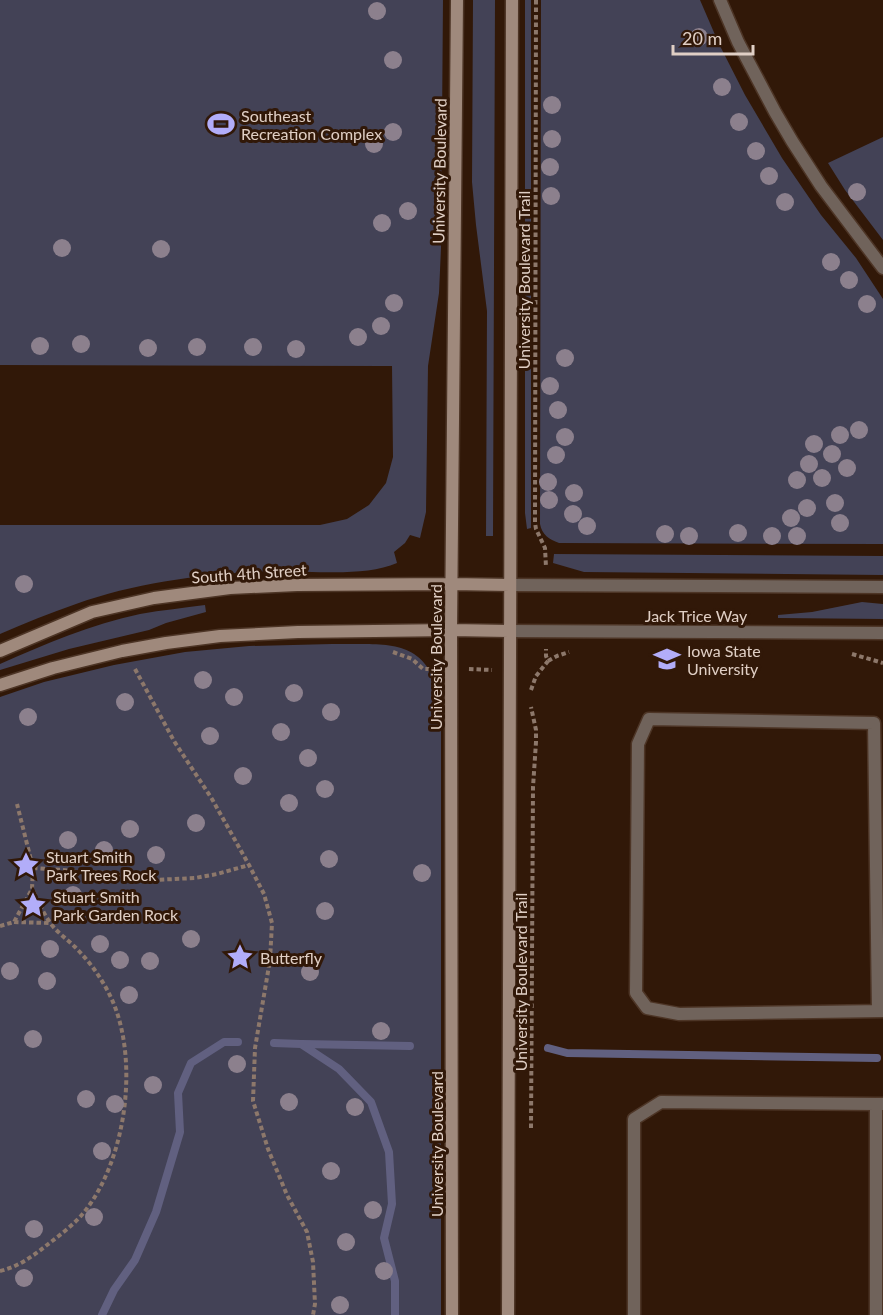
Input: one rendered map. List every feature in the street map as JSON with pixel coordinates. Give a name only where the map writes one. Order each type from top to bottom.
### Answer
[{"type":"main road","name":"University Boulevard","points":[[452,1315],[451,630],[457,0]]},
{"type":"main road","points":[[508,1315],[512,0]]},
{"type":"main road","name":"South 4th Street","points":[[0,651],[92,612],[154,598],[230,588],[297,585],[510,585]]},
{"type":"main road","points":[[0,685],[53,668],[122,651],[220,636],[298,632],[509,631]]},
{"type":"street","points":[[720,0],[738,42],[792,141],[821,186],[883,268]]},
{"type":"street","name":"Jack Trice Way","points":[[510,585],[883,587]]},
{"type":"street","name":"Jack Trice Way","points":[[509,631],[883,633]]},
{"type":"street","points":[[649,719],[874,723],[881,1011],[679,1014],[648,1008],[636,993],[638,744],[649,719]]},
{"type":"street","points":[[634,1315],[634,1119],[661,1102],[880,1104],[876,1315]]},
{"type":"path","name":"University Boulevard Trail","points":[[536,0],[535,523],[545,548],[546,558]]},
{"type":"path","points":[[391,651],[412,659],[423,669],[540,670]]},
{"type":"path","points":[[530,694],[536,676],[548,662],[546,656]]},
{"type":"path","points":[[134,666],[174,741],[212,799],[249,865],[264,894],[272,923],[270,960],[255,1048],[253,1101],[268,1149],[287,1195],[307,1232],[313,1262],[315,1304],[313,1315]]},
{"type":"path","name":"University Boulevard Trail","points":[[530,702],[536,730],[533,787],[530,1139]]},
{"type":"path","points":[[14,922],[32,889],[33,868],[17,804]]},
{"type":"path","points":[[33,868],[120,874],[154,880],[195,878],[249,865]]},
{"type":"path","points":[[0,1271],[29,1259],[59,1236],[84,1212],[104,1180],[115,1150],[125,1105],[124,1037],[115,1006],[97,972],[50,923],[32,889]]},
{"type":"path","points":[[0,926],[14,922],[50,923]]},
{"type":"shaded area","name":"Southeast Recreation Complex","points":[[0,0],[443,0],[441,248],[439,293],[428,366],[426,512],[420,538],[410,535],[405,543],[394,552],[397,563],[383,568],[352,572],[246,572],[172,580],[99,596],[0,634],[0,525],[320,525],[347,519],[369,505],[386,483],[393,457],[392,366],[0,365]]},
{"type":"shaded area","points":[[473,0],[495,0],[493,536],[486,536],[487,311],[472,182]]},
{"type":"shaded area","points":[[525,0],[531,0],[531,528],[527,529],[525,513]]},
{"type":"shaded area","points":[[541,0],[700,0],[745,95],[782,158],[821,215],[856,258],[883,299],[883,544],[559,543],[542,531],[540,524]]},
{"type":"shaded area","points":[[883,137],[883,240],[845,190],[828,163]]},
{"type":"shaded area","points":[[554,554],[883,556],[883,575],[584,572],[553,563]]},
{"type":"shaded area","points":[[862,602],[883,604],[883,619],[778,618],[778,615],[812,612]]},
{"type":"shaded area","points":[[205,605],[206,612],[149,630],[69,649],[0,670],[0,664],[104,623],[140,614]]},
{"type":"shaded area","points":[[387,645],[402,648],[414,654],[425,664],[434,680],[441,701],[441,1315],[0,1315],[0,697],[44,682],[114,665],[185,652],[249,646]]},
{"type":"waterway","points":[[102,1315],[114,1290],[135,1260],[156,1212],[180,1132],[178,1093],[191,1063],[224,1042],[238,1042]]},
{"type":"waterway","points":[[274,1043],[301,1044],[339,1069],[371,1102],[389,1152],[392,1204],[384,1238],[395,1281],[395,1315]]},
{"type":"waterway","points":[[302,1044],[410,1046]]},
{"type":"waterway","points":[[548,1048],[567,1053],[877,1058]]},
{"type":"place","name":"Southeast Recreation Complex","points":[[221,124]]},
{"type":"place","name":"Iowa State University","points":[[667,659]]},
{"type":"place","name":"Stuart Smith Park Trees Rock","points":[[26,865]]},
{"type":"place","name":"Stuart Smith Park Garden Rock","points":[[33,905]]},
{"type":"place","name":"Butterfly","points":[[240,957]]}]
